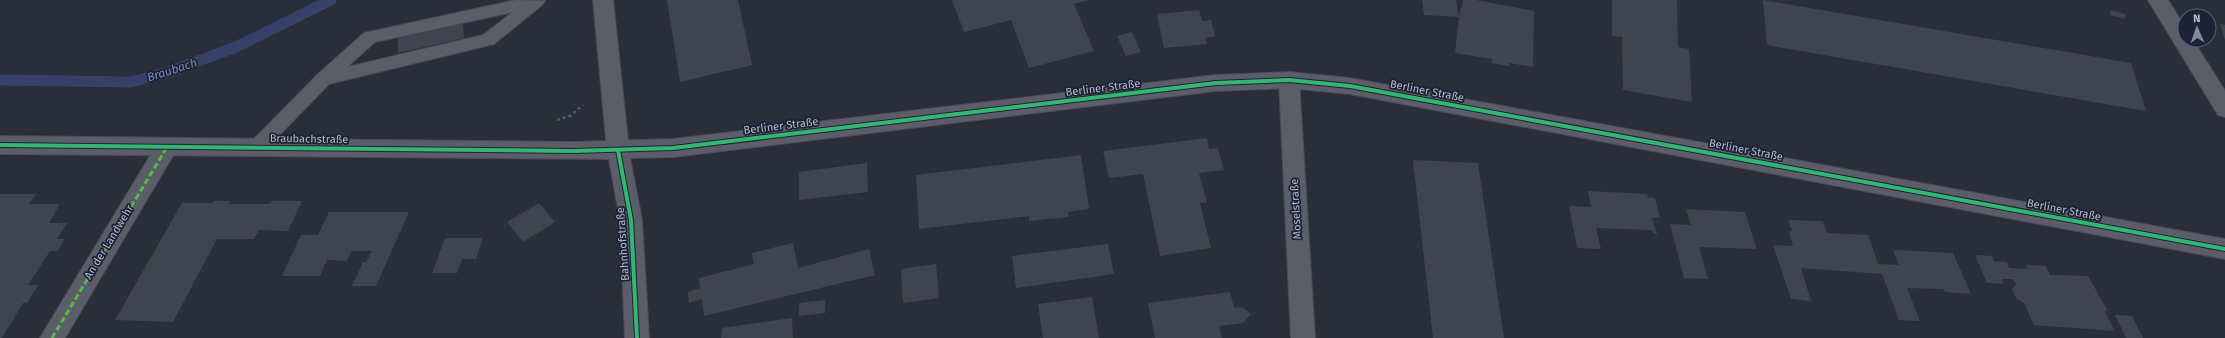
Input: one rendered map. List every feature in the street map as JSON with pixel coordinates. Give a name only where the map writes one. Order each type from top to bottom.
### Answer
[{"type":"street","name":"Bahnhofstraße","points":[[602,0],[618,150],[631,220],[637,338]]},
{"type":"street","points":[[2158,0],[2225,109]]},
{"type":"street","name":"Berliner Straße","points":[[618,150],[692,146],[1216,83],[1289,80],[1350,86],[2225,249]]},
{"type":"street","name":"Moselstraße","points":[[1289,80],[1303,338]]},
{"type":"street","name":"Braubachstraße","points":[[0,145],[618,150]]},
{"type":"street","name":"An der Landwehr","points":[[52,338],[166,147]]},
{"type":"lane","points":[[324,78],[488,40],[538,0]]},
{"type":"lane","points":[[256,148],[324,78],[370,37],[538,0]]},
{"type":"path","points":[[556,121],[570,116],[585,103]]},
{"type":"building","points":[[667,0],[738,0],[752,65],[680,82]]},
{"type":"building","points":[[952,0],[1090,0],[1074,4],[1094,51],[1029,68],[1011,20],[964,32]]},
{"type":"building","points":[[1422,0],[1456,0],[1459,17],[1424,15]]},
{"type":"building","points":[[1463,0],[1476,0],[1534,11],[1533,67],[1509,63],[1509,66],[1492,63],[1492,59],[1455,53],[1459,15]]},
{"type":"building","points":[[1612,0],[1677,0],[1678,47],[1689,49],[1692,102],[1623,90],[1622,37],[1612,36]]},
{"type":"building","points":[[1763,0],[2131,63],[2146,111],[1767,45]]},
{"type":"building","points":[[1199,10],[1202,21],[1211,20],[1215,36],[1205,38],[1207,44],[1164,48],[1157,14]]},
{"type":"building","points":[[2110,10],[2125,14],[2125,19],[2110,15]]},
{"type":"building","points":[[463,20],[464,38],[398,53],[398,35]]},
{"type":"building","points":[[2220,24],[2225,25],[2225,40]]},
{"type":"building","points":[[1132,32],[1141,52],[1126,56],[1117,36]]},
{"type":"building","points":[[1207,138],[1209,149],[1218,148],[1224,170],[1199,173],[1207,202],[1200,203],[1211,248],[1160,256],[1143,174],[1109,178],[1103,151]]},
{"type":"building","points":[[1081,155],[1089,209],[1068,212],[1069,217],[1029,221],[1029,216],[919,229],[916,175]]},
{"type":"building","points":[[1413,160],[1478,163],[1504,338],[1433,338]]},
{"type":"building","points":[[867,163],[868,192],[799,200],[799,172]]},
{"type":"building","points":[[1588,191],[1647,194],[1648,198],[1655,198],[1660,218],[1652,218],[1657,234],[1653,234],[1652,230],[1596,228],[1601,249],[1577,248],[1569,206],[1591,207]]},
{"type":"building","points":[[0,194],[36,194],[29,204],[60,204],[49,223],[67,223],[57,239],[65,239],[58,251],[50,251],[28,285],[38,285],[27,303],[23,303],[2,338],[0,338]]},
{"type":"building","points":[[214,201],[230,201],[229,204],[270,204],[272,201],[302,201],[288,231],[259,230],[254,239],[217,239],[173,322],[115,320],[182,203],[213,203]]},
{"type":"building","points":[[539,203],[555,222],[523,242],[507,222]]},
{"type":"building","points":[[1686,209],[1745,212],[1757,249],[1699,247],[1708,279],[1684,278],[1670,224],[1691,225]]},
{"type":"building","points":[[329,212],[409,212],[376,286],[352,286],[363,262],[366,262],[372,251],[351,251],[347,261],[327,260],[320,276],[282,276],[301,235],[318,235]]},
{"type":"building","points":[[1788,220],[1823,221],[1827,233],[1868,235],[1878,264],[1899,265],[1893,250],[1953,253],[1971,294],[1945,292],[1943,289],[1907,288],[1920,321],[1899,320],[1882,274],[1801,268],[1811,301],[1791,299],[1773,245],[1793,246],[1789,231],[1792,231]]},
{"type":"building","points":[[445,238],[483,238],[476,259],[462,259],[457,273],[432,273]]},
{"type":"building","points":[[793,243],[798,268],[869,249],[875,275],[704,316],[702,299],[689,303],[688,292],[700,288],[699,278],[754,264],[752,253]]},
{"type":"building","points":[[1108,244],[1114,274],[1016,288],[1012,256]]},
{"type":"building","points":[[1975,255],[1992,256],[1994,261],[2007,262],[2009,268],[2028,269],[2026,265],[2046,266],[2050,275],[2088,276],[2108,311],[2105,311],[2115,331],[2034,325],[2024,303],[2016,298],[2012,289],[2016,284],[2013,279],[2002,279],[2004,284],[1987,283]]},
{"type":"building","points":[[936,264],[939,298],[903,303],[901,269]]},
{"type":"building","points":[[1230,292],[1234,308],[1242,307],[1251,314],[1243,323],[1219,326],[1222,338],[1155,338],[1148,303]]},
{"type":"building","points":[[1092,297],[1099,338],[1043,338],[1038,304]]},
{"type":"building","points":[[825,300],[825,313],[799,316],[799,303]]},
{"type":"building","points":[[2115,315],[2132,316],[2143,338],[2126,338]]},
{"type":"building","points":[[792,318],[793,338],[721,338],[722,328]]},
{"type":"waterway","name":"Braubach","points":[[0,80],[131,82],[169,72],[236,47],[331,0]]},
{"type":"marked path","points":[[52,338],[167,147]]},
{"type":"cycle path","points":[[0,145],[574,151],[673,148],[1216,83],[1289,80],[1350,86],[2225,249]]},
{"type":"cycle path","points":[[618,150],[631,220],[637,338]]}]
